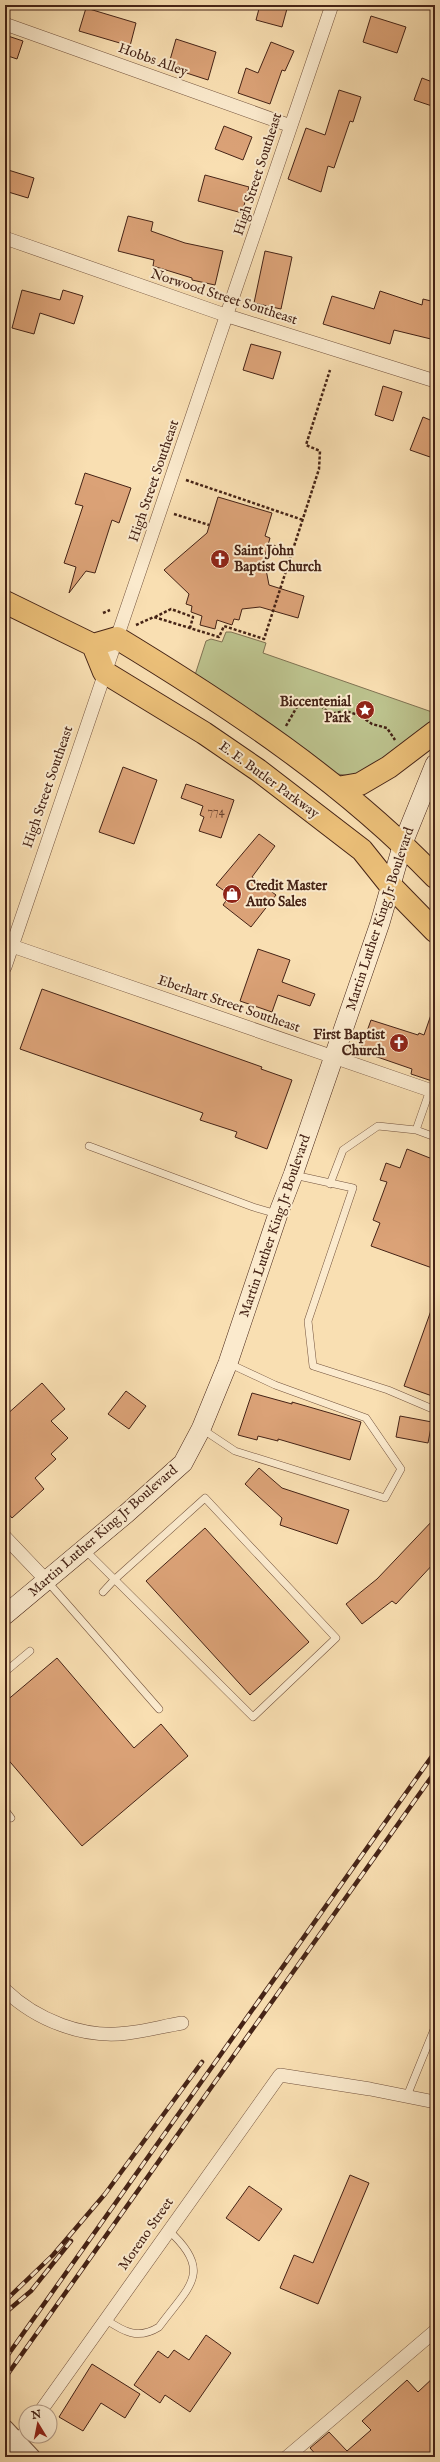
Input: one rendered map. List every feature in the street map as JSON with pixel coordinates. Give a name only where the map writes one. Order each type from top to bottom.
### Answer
[{"type":"highway","points":[[5,602],[93,645],[104,672]]},
{"type":"highway","points":[[93,645],[124,632],[186,680],[337,788],[403,843],[435,877]]},
{"type":"highway","name":"E. E. Butler Parkway","points":[[104,672],[204,733],[258,770],[362,850],[390,885],[435,931]]},
{"type":"highway","points":[[337,788],[360,784],[383,770],[435,732]]},
{"type":"main road","name":"Martin Luther King Jr Boulevard","points":[[5,1615],[183,1463],[201,1429],[228,1363],[278,1214],[293,1175],[380,922],[403,843],[435,764]]},
{"type":"street","name":"High Street Southeast","points":[[5,967],[104,672],[124,632],[161,510],[228,316],[332,5]]},
{"type":"street","name":"Hobbs Alley","points":[[5,24],[291,126]]},
{"type":"street","name":"Norwood Street Southeast","points":[[5,238],[228,316],[435,381]]},
{"type":"street","name":"Eberhart Street Southeast","points":[[12,946],[433,1091]]},
{"type":"street","points":[[5,1537],[46,1580]]},
{"type":"street","points":[[5,1990],[19,2004],[38,2016],[86,2032],[126,2034],[182,2023]]},
{"type":"street","name":"Moreno Street","points":[[46,2404],[168,2230],[280,2075],[407,2096]]},
{"type":"street","points":[[407,2096],[435,2102]]},
{"type":"street","points":[[287,2457],[435,2331]]},
{"type":"street","points":[[5,2428],[18,2434]]},
{"type":"street","points":[[8,2457],[18,2442]]},
{"type":"street","points":[[26,2444],[32,2457]]},
{"type":"lane","points":[[416,1130],[433,1091]]},
{"type":"lane","points":[[330,1184],[343,1150],[378,1126],[416,1130],[435,1137]]},
{"type":"lane","points":[[89,1146],[253,1207],[278,1214]]},
{"type":"lane","points":[[293,1175],[353,1188],[308,1321],[313,1366],[388,1390],[435,1410]]},
{"type":"lane","points":[[201,1429],[235,1451],[385,1498],[400,1469],[366,1418],[276,1385],[228,1363]]},
{"type":"lane","points":[[84,1549],[114,1580],[253,1717],[336,1638],[205,1498],[114,1580],[103,1592]]},
{"type":"lane","points":[[46,1580],[159,1709]]},
{"type":"lane","points":[[5,1672],[30,1651]]},
{"type":"lane","points":[[5,1810],[11,1818]]},
{"type":"lane","points":[[407,2096],[435,2027]]},
{"type":"lane","points":[[105,2320],[124,2332],[136,2335],[151,2332],[159,2327],[193,2280],[195,2265],[183,2243],[168,2230]]},
{"type":"path","points":[[154,617],[220,637],[224,626],[264,639],[319,469],[320,451],[306,445],[330,370]]},
{"type":"path","points":[[173,476],[303,520]]},
{"type":"path","points":[[161,510],[209,525]]},
{"type":"path","points":[[268,544],[292,552]]},
{"type":"path","points":[[124,632],[171,609],[193,617],[190,628]]},
{"type":"path","points":[[285,728],[298,705],[310,700],[318,704],[330,714],[345,711],[360,715],[372,724],[387,728],[395,740]]},
{"type":"green space","points":[[226,632],[231,632],[266,643],[263,653],[432,712],[435,714],[435,718],[368,769],[352,776],[330,773],[195,675],[206,641],[211,639],[222,642]]},
{"type":"building","points":[[260,5],[288,5],[282,27],[256,20]]},
{"type":"building","points":[[86,8],[136,23],[130,46],[79,31]]},
{"type":"building","points":[[371,16],[406,27],[397,53],[363,42]]},
{"type":"building","points":[[5,35],[23,41],[17,59],[5,55]]},
{"type":"building","points":[[176,39],[216,52],[208,80],[168,67]]},
{"type":"building","points":[[271,42],[294,51],[285,71],[282,70],[270,104],[238,93],[246,68],[258,73]]},
{"type":"building","points":[[422,78],[435,83],[435,107],[414,100]]},
{"type":"building","points":[[339,90],[361,97],[353,122],[350,121],[334,168],[328,166],[321,192],[288,179],[306,128],[325,135]]},
{"type":"building","points":[[224,126],[252,137],[243,160],[215,149]]},
{"type":"building","points":[[5,169],[34,178],[28,198],[5,191]]},
{"type":"building","points":[[205,175],[249,187],[242,213],[198,201]]},
{"type":"building","points":[[128,216],[153,222],[151,231],[185,243],[223,251],[215,285],[192,280],[192,278],[153,266],[154,260],[118,251]]},
{"type":"building","points":[[265,251],[292,257],[281,309],[254,303]]},
{"type":"building","points":[[22,290],[60,300],[63,290],[83,296],[74,324],[40,313],[34,334],[12,328]]},
{"type":"building","points":[[380,291],[422,305],[423,299],[435,302],[435,340],[394,330],[390,344],[323,324],[332,296],[374,309]]},
{"type":"building","points":[[251,344],[281,352],[273,379],[243,370]]},
{"type":"building","points":[[383,386],[402,392],[393,421],[375,415]]},
{"type":"building","points":[[423,417],[435,422],[435,445],[430,457],[410,450]]},
{"type":"building","points":[[85,473],[131,488],[119,523],[112,520],[95,573],[86,571],[69,593],[76,567],[64,563],[83,506],[75,504]]},
{"type":"building","name":"Saint John Baptist Church","points":[[218,497],[272,513],[265,536],[270,538],[264,559],[269,585],[304,596],[298,618],[260,607],[242,609],[239,620],[234,619],[232,625],[217,620],[215,629],[200,625],[202,616],[191,612],[192,606],[186,604],[189,594],[164,570],[207,533]]},
{"type":"building","points":[[123,767],[157,780],[134,844],[99,832]]},
{"type":"building","points":[[186,784],[234,800],[221,838],[199,831],[204,817],[200,815],[203,806],[181,798]]},
{"type":"building","points":[[259,834],[275,846],[252,877],[276,895],[251,927],[223,905],[230,895],[216,885]]},
{"type":"building","points":[[258,949],[290,960],[282,982],[315,994],[310,1006],[278,995],[272,1012],[240,1001]]},
{"type":"building","points":[[42,989],[262,1067],[261,1069],[292,1080],[267,1149],[235,1137],[237,1132],[200,1120],[203,1113],[20,1049]]},
{"type":"building","name":"First Baptist Church","points":[[433,1009],[435,1010],[435,1082],[411,1074],[412,1069],[360,1051],[371,1020],[418,1035],[419,1033],[424,1035]]},
{"type":"building","points":[[407,1149],[435,1160],[435,1269],[371,1246],[380,1223],[373,1220],[387,1182],[380,1180],[386,1163],[400,1168]]},
{"type":"building","points":[[433,1305],[435,1305],[435,1397],[404,1386]]},
{"type":"building","points":[[42,1383],[65,1409],[51,1421],[68,1438],[51,1454],[56,1459],[35,1478],[44,1489],[12,1518],[5,1510],[5,1416]]},
{"type":"building","points":[[126,1391],[146,1406],[129,1429],[108,1414]]},
{"type":"building","points":[[252,1393],[292,1404],[292,1402],[361,1422],[350,1460],[278,1439],[278,1441],[258,1436],[257,1440],[238,1435]]},
{"type":"building","points":[[400,1416],[432,1422],[428,1443],[396,1437]]},
{"type":"building","points":[[259,1468],[282,1488],[349,1510],[337,1544],[280,1525],[282,1518],[245,1484]]},
{"type":"building","points":[[435,1518],[435,1562],[396,1604],[392,1601],[362,1624],[346,1604],[377,1579]]},
{"type":"building","points":[[205,1528],[309,1642],[250,1695],[146,1581]]},
{"type":"building","points":[[57,1658],[134,1748],[161,1724],[188,1756],[82,1846],[5,1756],[5,1702]]},
{"type":"building","points":[[350,2175],[369,2183],[318,2304],[280,2288],[294,2255],[313,2263]]},
{"type":"building","points":[[249,2186],[282,2209],[259,2241],[226,2218]]},
{"type":"building","points":[[206,2335],[231,2353],[190,2412],[165,2395],[160,2403],[134,2385],[158,2351],[168,2358],[174,2350],[189,2360]]},
{"type":"building","points":[[92,2364],[140,2394],[125,2418],[101,2403],[83,2431],[59,2417]]},
{"type":"building","points":[[435,2376],[435,2457],[318,2457],[310,2448],[329,2432],[347,2451],[371,2430],[362,2421],[407,2380],[418,2392]]},
{"type":"railway","points":[[5,2359],[435,1752]]},
{"type":"railway","points":[[5,2378],[435,1772]]},
{"type":"railway","points":[[5,2301],[53,2255],[105,2194],[202,2062]]},
{"type":"railway","points":[[5,2313],[31,2291],[71,2241]]},
{"type":"place","name":"Saint John Baptist Church","points":[[220,559]]},
{"type":"place","name":"Biccentenial Park","points":[[365,710]]},
{"type":"place","name":"Credit Master Auto Sales","points":[[232,894]]},
{"type":"place","name":"First Baptist Church","points":[[399,1043]]}]
